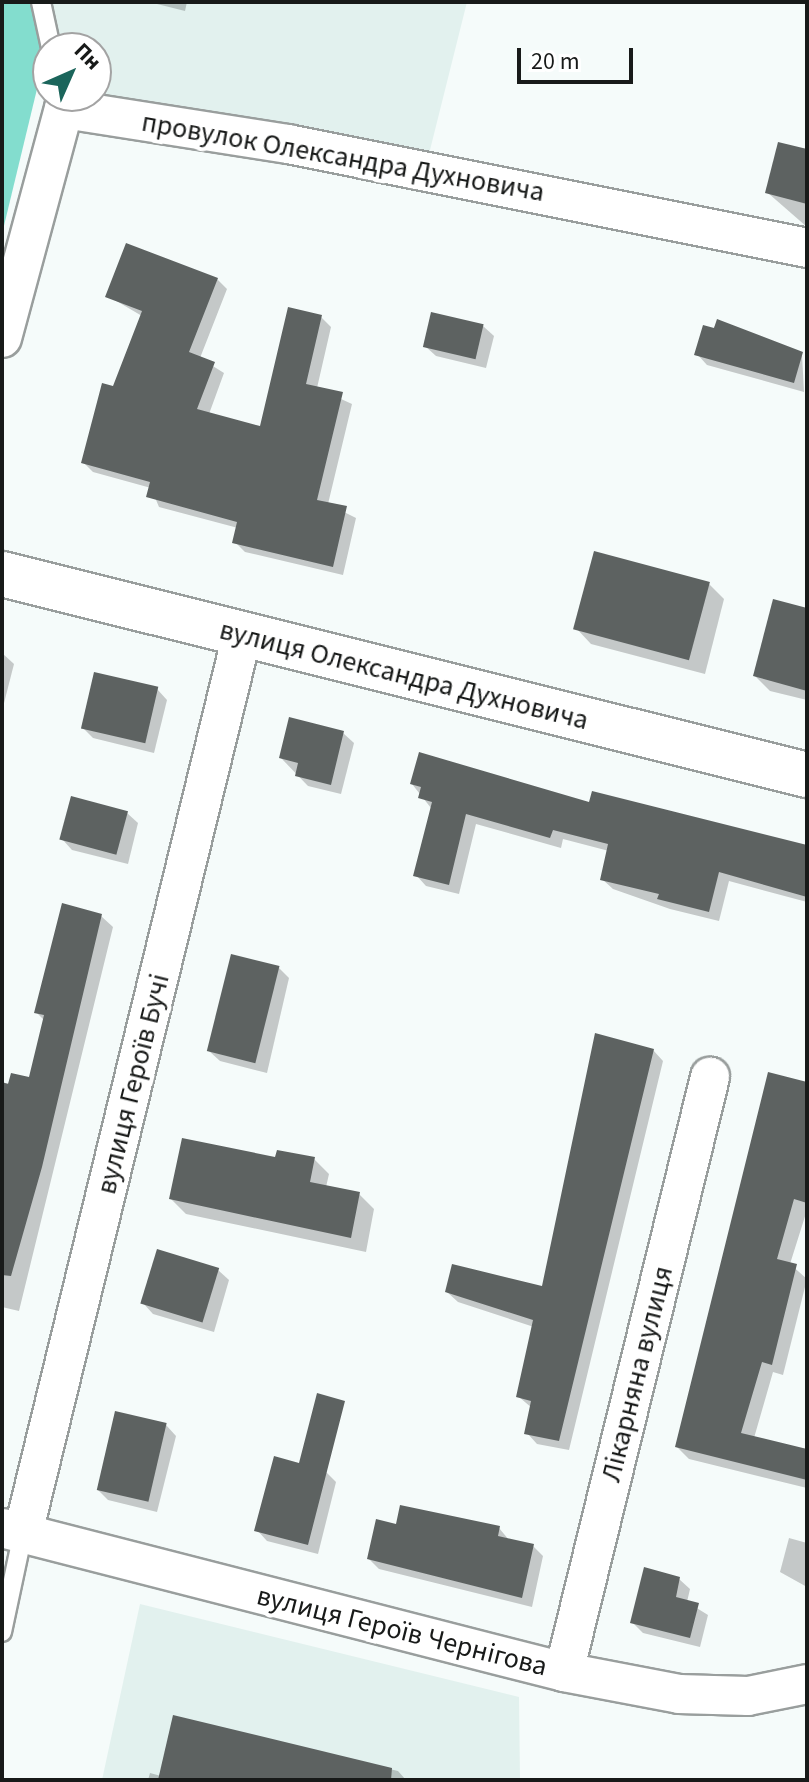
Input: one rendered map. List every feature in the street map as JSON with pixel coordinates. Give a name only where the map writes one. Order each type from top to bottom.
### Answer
[{"type":"main road","name":"вулиця Олександра Духновича","points":[[2,574],[807,775]]},
{"type":"street","name":"провулок Олександра Духновича","points":[[112,111],[807,248]]},
{"type":"street","name":"провулок Олександра Духновича","points":[[2,338],[59,112]]},
{"type":"street","name":"вулиця Героїв Бучі","points":[[13,1531],[242,635]]},
{"type":"street","name":"Лікарняна вулиця","points":[[564,1672],[710,1077]]},
{"type":"street","name":"вулиця Героїв Чернігова","points":[[13,1531],[564,1672],[679,1694],[748,1696],[807,1684]]},
{"type":"lane","points":[[41,2],[48,32]]},
{"type":"lane","points":[[2,1632],[13,1531]]},
{"type":"shaded area","points":[[28,2],[467,2],[428,158],[112,99],[112,32],[34,32]]},
{"type":"shaded area","points":[[140,1604],[519,1697],[520,1780],[102,1780]]},
{"type":"green space","points":[[2,2],[30,2],[37,32],[32,32],[32,110],[2,234]]},
{"type":"building","points":[[778,142],[807,149],[807,204],[765,193]]},
{"type":"building","points":[[126,243],[218,278],[189,352],[215,362],[197,409],[260,426],[288,307],[322,315],[306,384],[343,392],[317,500],[347,506],[333,567],[232,543],[237,522],[146,497],[150,482],[81,463],[102,383],[113,386],[142,311],[105,297]]},
{"type":"building","points":[[431,312],[484,324],[476,359],[423,347]]},
{"type":"building","points":[[717,319],[803,352],[794,383],[694,355],[703,325],[714,328]]},
{"type":"building","points":[[594,551],[710,582],[689,660],[573,629]]},
{"type":"building","points":[[773,599],[807,608],[807,691],[753,676]]},
{"type":"building","points":[[94,672],[158,687],[145,743],[81,729]]},
{"type":"building","points":[[289,717],[344,731],[331,785],[295,776],[298,763],[279,758]]},
{"type":"building","points":[[419,752],[589,802],[592,791],[807,845],[807,897],[719,872],[709,912],[657,899],[659,894],[600,880],[608,844],[553,830],[550,838],[466,814],[449,885],[413,876],[432,802],[418,798],[421,787],[410,784]]},
{"type":"building","points":[[71,796],[128,811],[116,855],[59,839]]},
{"type":"building","points":[[62,903],[102,914],[42,1167],[11,1276],[2,1275],[2,1082],[8,1084],[11,1073],[29,1077],[44,1015],[34,1013]]},
{"type":"building","points":[[231,954],[280,966],[255,1063],[207,1051]]},
{"type":"building","points":[[595,1033],[654,1049],[559,1441],[524,1434],[531,1401],[516,1397],[533,1320],[445,1292],[452,1264],[542,1286]]},
{"type":"building","points":[[768,1072],[807,1082],[807,1203],[794,1199],[777,1259],[797,1264],[772,1365],[762,1362],[741,1433],[807,1449],[807,1480],[675,1447]]},
{"type":"building","points":[[182,1138],[275,1157],[277,1150],[315,1157],[310,1182],[360,1192],[351,1238],[169,1199]]},
{"type":"building","points":[[157,1249],[219,1268],[202,1323],[140,1304]]},
{"type":"building","points":[[317,1393],[345,1401],[308,1545],[254,1531],[274,1456],[299,1463]]},
{"type":"building","points":[[115,1411],[167,1423],[148,1502],[97,1490]]},
{"type":"building","points":[[400,1505],[500,1526],[498,1536],[534,1544],[522,1598],[367,1559],[376,1519],[396,1524]]},
{"type":"building","points":[[644,1567],[680,1577],[676,1597],[699,1603],[690,1638],[630,1623]]},
{"type":"building","points":[[173,1715],[392,1768],[391,1780],[158,1780]]}]
